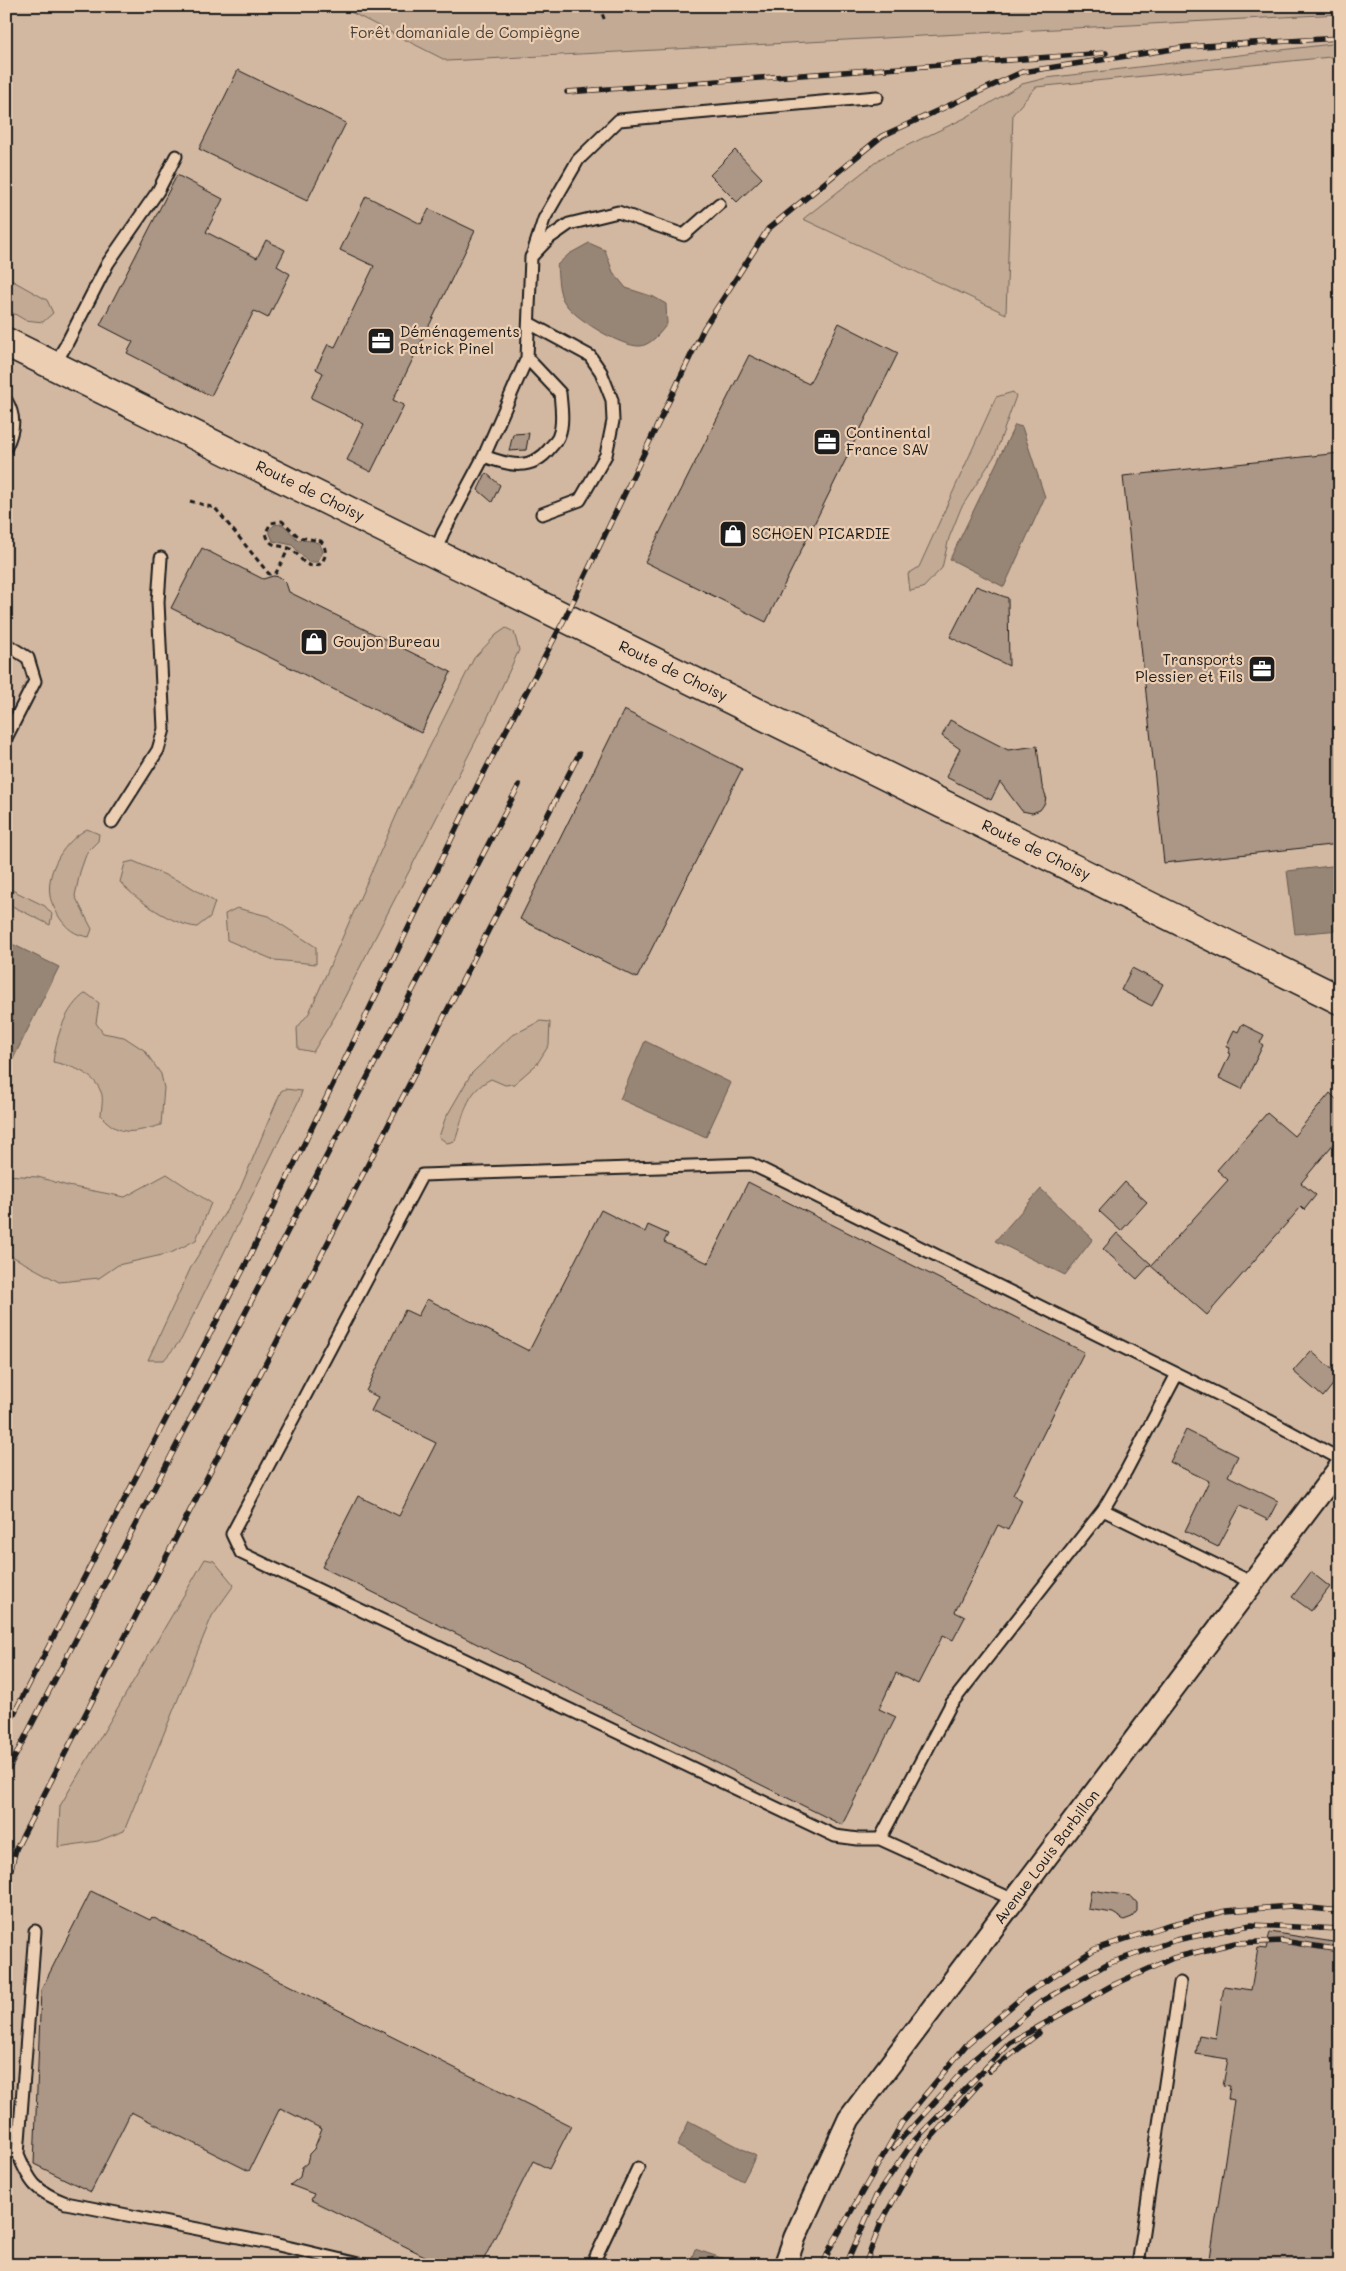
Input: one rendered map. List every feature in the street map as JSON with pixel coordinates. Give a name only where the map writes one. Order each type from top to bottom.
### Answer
[{"type":"street","name":"Route de Choisy","points":[[6,342],[1340,1000]]},
{"type":"street","name":"Avenue Louis Barbillon","points":[[785,2265],[795,2238],[849,2119],[1253,1583],[1333,1489],[1340,1467]]},
{"type":"lane","points":[[435,553],[443,533],[484,456],[527,358],[531,257],[544,219],[578,160],[619,120],[878,97]]},
{"type":"lane","points":[[54,365],[108,263],[158,191],[176,156]]},
{"type":"lane","points":[[531,257],[549,238],[569,224],[618,212],[684,235],[719,204]]},
{"type":"lane","points":[[529,323],[590,356],[601,372],[612,400],[613,421],[606,455],[580,500],[542,514]]},
{"type":"lane","points":[[484,456],[505,464],[526,465],[536,461],[547,452],[559,435],[560,393],[527,358]]},
{"type":"lane","points":[[6,400],[13,411],[12,433],[6,447]]},
{"type":"lane","points":[[112,822],[158,750],[164,729],[158,602],[161,558]]},
{"type":"lane","points":[[6,644],[28,658],[35,681],[6,738]]},
{"type":"lane","points":[[1014,1900],[880,1839],[835,1836],[241,1553],[232,1534],[422,1175],[751,1164],[1244,1407],[1340,1459]]},
{"type":"lane","points":[[880,1839],[950,1704],[1103,1510],[1126,1471],[1177,1374]]},
{"type":"lane","points":[[1103,1510],[1253,1583]]},
{"type":"lane","points":[[35,1931],[18,2154],[28,2179],[49,2196],[66,2203],[274,2244],[363,2265]]},
{"type":"lane","points":[[1138,2265],[1180,1983]]},
{"type":"lane","points":[[592,2265],[638,2168]]},
{"type":"path","points":[[598,6],[605,21]]},
{"type":"path","points":[[190,501],[215,508],[269,574],[276,573],[289,548]]},
{"type":"path","points":[[282,521],[299,537],[321,541],[326,550],[326,556],[320,564],[310,566],[306,565],[296,552],[289,548],[274,545],[268,540],[266,532],[271,523],[282,521]]},
{"type":"shaded area","points":[[6,6],[372,6],[507,59],[893,36],[1340,14],[1340,2265],[6,2265]]},
{"type":"shaded area","points":[[589,243],[605,250],[613,272],[626,288],[654,297],[666,304],[667,324],[649,343],[641,346],[633,345],[610,337],[586,323],[563,300],[559,287],[557,265],[569,254]]},
{"type":"shaded area","points":[[1015,425],[1022,427],[1045,497],[1004,587],[950,559]]},
{"type":"shaded area","points":[[281,524],[298,540],[313,541],[320,544],[323,552],[317,562],[308,562],[292,545],[273,541],[269,531],[274,525]]},
{"type":"shaded area","points":[[1340,865],[1340,930],[1295,934],[1287,871]]},
{"type":"shaded area","points":[[6,941],[59,967],[6,1073]]},
{"type":"shaded area","points":[[645,1041],[731,1083],[706,1137],[620,1099]]},
{"type":"shaded area","points":[[1041,1189],[1093,1239],[1065,1275],[995,1241]]},
{"type":"shaded area","points":[[689,2121],[756,2156],[743,2181],[677,2146]]},
{"type":"shaded area","points":[[695,2249],[730,2261],[728,2265],[689,2265]]},
{"type":"green space","name":"Forêt domaniale de Compiègne","points":[[339,6],[1340,6],[1340,14],[447,61]]},
{"type":"green space","points":[[1340,43],[1340,56],[1036,87],[1013,114],[1006,314],[803,219],[881,158],[965,118],[1022,84],[1046,78]]},
{"type":"green space","points":[[6,277],[47,300],[53,313],[43,322],[25,320],[6,309]]},
{"type":"green space","points":[[1013,392],[1016,396],[995,455],[961,508],[949,538],[942,568],[923,588],[910,591],[908,574],[919,567],[996,397]]},
{"type":"green space","points":[[506,628],[514,632],[519,650],[486,721],[334,1018],[313,1052],[298,1049],[297,1028],[309,1013],[404,798],[474,658],[496,635]]},
{"type":"green space","points":[[87,829],[99,834],[98,841],[87,852],[75,896],[92,929],[89,937],[75,933],[68,928],[59,917],[50,896],[51,876],[54,866],[71,841]]},
{"type":"green space","points":[[133,861],[186,884],[215,902],[210,917],[197,927],[187,925],[166,917],[145,904],[120,882],[125,863]]},
{"type":"green space","points":[[6,887],[45,906],[52,914],[50,925],[6,903]]},
{"type":"green space","points":[[237,908],[268,916],[316,947],[316,964],[274,960],[227,940],[225,914]]},
{"type":"green space","points":[[86,993],[99,1003],[96,1023],[103,1033],[124,1037],[144,1050],[161,1074],[164,1088],[161,1125],[136,1131],[115,1128],[101,1116],[102,1094],[93,1079],[74,1068],[53,1062],[56,1043],[67,1015],[72,1006]]},
{"type":"green space","points":[[540,1021],[550,1022],[549,1045],[537,1064],[514,1084],[505,1085],[491,1079],[482,1084],[471,1098],[463,1114],[455,1141],[447,1143],[439,1137],[445,1119],[471,1074],[511,1036]]},
{"type":"green space","points":[[285,1089],[302,1091],[299,1100],[181,1340],[164,1360],[148,1360],[192,1265],[240,1189],[281,1091]]},
{"type":"green space","points":[[167,1174],[211,1203],[196,1240],[171,1253],[118,1265],[99,1278],[59,1282],[6,1253],[6,1175],[38,1177],[68,1186],[125,1197]]},
{"type":"green space","points":[[205,1559],[214,1561],[234,1585],[212,1616],[124,1831],[98,1841],[58,1847],[60,1806]]},
{"type":"building","points":[[238,70],[346,123],[307,201],[199,149]]},
{"type":"building","points":[[735,150],[762,178],[737,202],[710,175]]},
{"type":"building","points":[[177,175],[223,199],[206,232],[257,258],[266,240],[285,250],[277,266],[290,274],[268,318],[254,311],[211,396],[127,353],[133,342],[100,325]]},
{"type":"building","points":[[366,196],[421,224],[429,209],[475,231],[393,400],[404,405],[371,472],[347,460],[364,424],[311,398],[323,373],[316,369],[328,344],[335,347],[374,266],[340,250]]},
{"type":"building","points":[[839,323],[898,353],[766,622],[645,562],[749,355],[809,384]]},
{"type":"building","points":[[529,433],[526,450],[509,451],[513,434]]},
{"type":"building","points":[[1340,453],[1340,844],[1164,863],[1123,476]]},
{"type":"building","points":[[486,473],[500,485],[492,502],[478,490]]},
{"type":"building","points":[[202,548],[263,579],[273,576],[280,577],[286,583],[289,592],[451,672],[421,733],[171,608]]},
{"type":"building","points":[[976,586],[1008,598],[1009,666],[950,637]]},
{"type":"building","points":[[624,710],[742,769],[637,978],[520,919]]},
{"type":"building","points":[[950,720],[1008,750],[1037,746],[1042,786],[1046,796],[1045,803],[1040,810],[1032,813],[1022,811],[1000,782],[991,800],[946,777],[960,749],[942,736]]},
{"type":"building","points":[[1132,968],[1163,984],[1152,1006],[1121,990]]},
{"type":"building","points":[[1242,1024],[1264,1035],[1260,1043],[1263,1045],[1242,1089],[1219,1078],[1230,1054],[1228,1053],[1230,1048],[1226,1047],[1234,1030],[1238,1032]]},
{"type":"building","points":[[1330,1093],[1340,1103],[1340,1136],[1301,1183],[1316,1195],[1304,1210],[1301,1207],[1207,1315],[1151,1266],[1228,1180],[1217,1170],[1267,1113],[1294,1136]]},
{"type":"building","points":[[748,1182],[1084,1352],[1013,1495],[1022,1500],[1008,1530],[998,1525],[955,1612],[965,1617],[953,1640],[943,1635],[918,1684],[896,1673],[879,1709],[896,1717],[842,1825],[322,1567],[358,1496],[399,1516],[436,1443],[371,1411],[378,1397],[366,1391],[405,1310],[418,1316],[427,1299],[529,1351],[601,1210],[645,1232],[648,1225],[668,1234],[664,1242],[708,1263]]},
{"type":"building","points":[[1125,1182],[1147,1202],[1121,1231],[1099,1211]]},
{"type":"building","points":[[1117,1233],[1151,1264],[1137,1279],[1103,1249]]},
{"type":"building","points":[[1311,1351],[1340,1376],[1323,1397],[1293,1371]]},
{"type":"building","points":[[1186,1430],[1238,1456],[1228,1476],[1278,1501],[1268,1520],[1240,1506],[1218,1547],[1185,1531],[1209,1481],[1170,1462]]},
{"type":"building","points":[[1311,1572],[1330,1587],[1311,1611],[1292,1597]]},
{"type":"building","points":[[1091,1890],[1131,1896],[1137,1903],[1137,1911],[1132,1917],[1124,1920],[1113,1913],[1088,1909]]},
{"type":"building","points":[[91,1891],[150,1920],[152,1917],[571,2126],[549,2169],[533,2161],[481,2265],[443,2265],[311,2200],[314,2194],[290,2185],[300,2177],[302,2167],[307,2163],[309,2154],[314,2149],[322,2129],[280,2108],[249,2171],[131,2112],[91,2192],[34,2164],[41,1990]]},
{"type":"building","points":[[1270,1932],[1340,1943],[1340,2265],[1209,2265],[1234,2100],[1228,2099],[1230,2086],[1223,2085],[1228,2059],[1196,2054],[1199,2035],[1216,2038],[1224,1986],[1251,1990],[1258,1948],[1266,1949]]},
{"type":"railway","points":[[6,1729],[246,1264],[478,784],[565,618],[704,328],[768,229],[882,136],[1022,72],[1186,47],[1340,38]]},
{"type":"railway","points":[[567,92],[1106,53]]},
{"type":"railway","points":[[6,1888],[16,1849],[579,754]]},
{"type":"railway","points":[[6,1774],[519,785]]},
{"type":"railway","points":[[823,2265],[830,2248],[902,2123],[967,2044],[1027,1993],[1095,1949],[1165,1926],[1226,1911],[1291,1906],[1340,1911]]},
{"type":"railway","points":[[893,2148],[973,2060],[1042,2001],[1107,1964],[1176,1940],[1251,1925],[1340,1929]]},
{"type":"railway","points":[[846,2265],[876,2196],[913,2142],[1010,2043],[1111,1986],[1173,1958],[1235,1943],[1283,1941],[1340,1950]]},
{"type":"railway","points":[[990,2071],[1039,2033]]},
{"type":"railway","points":[[865,2265],[881,2223],[923,2147],[979,2084]]},
{"type":"place","name":"Déménagements Patrick Pinel","points":[[381,341]]},
{"type":"place","name":"Continental France SAV","points":[[827,442]]},
{"type":"place","name":"SCHOEN PICARDIE","points":[[733,534]]},
{"type":"place","name":"Goujon Bureau","points":[[314,642]]},
{"type":"place","name":"Transports Plessier et Fils","points":[[1262,669]]}]
